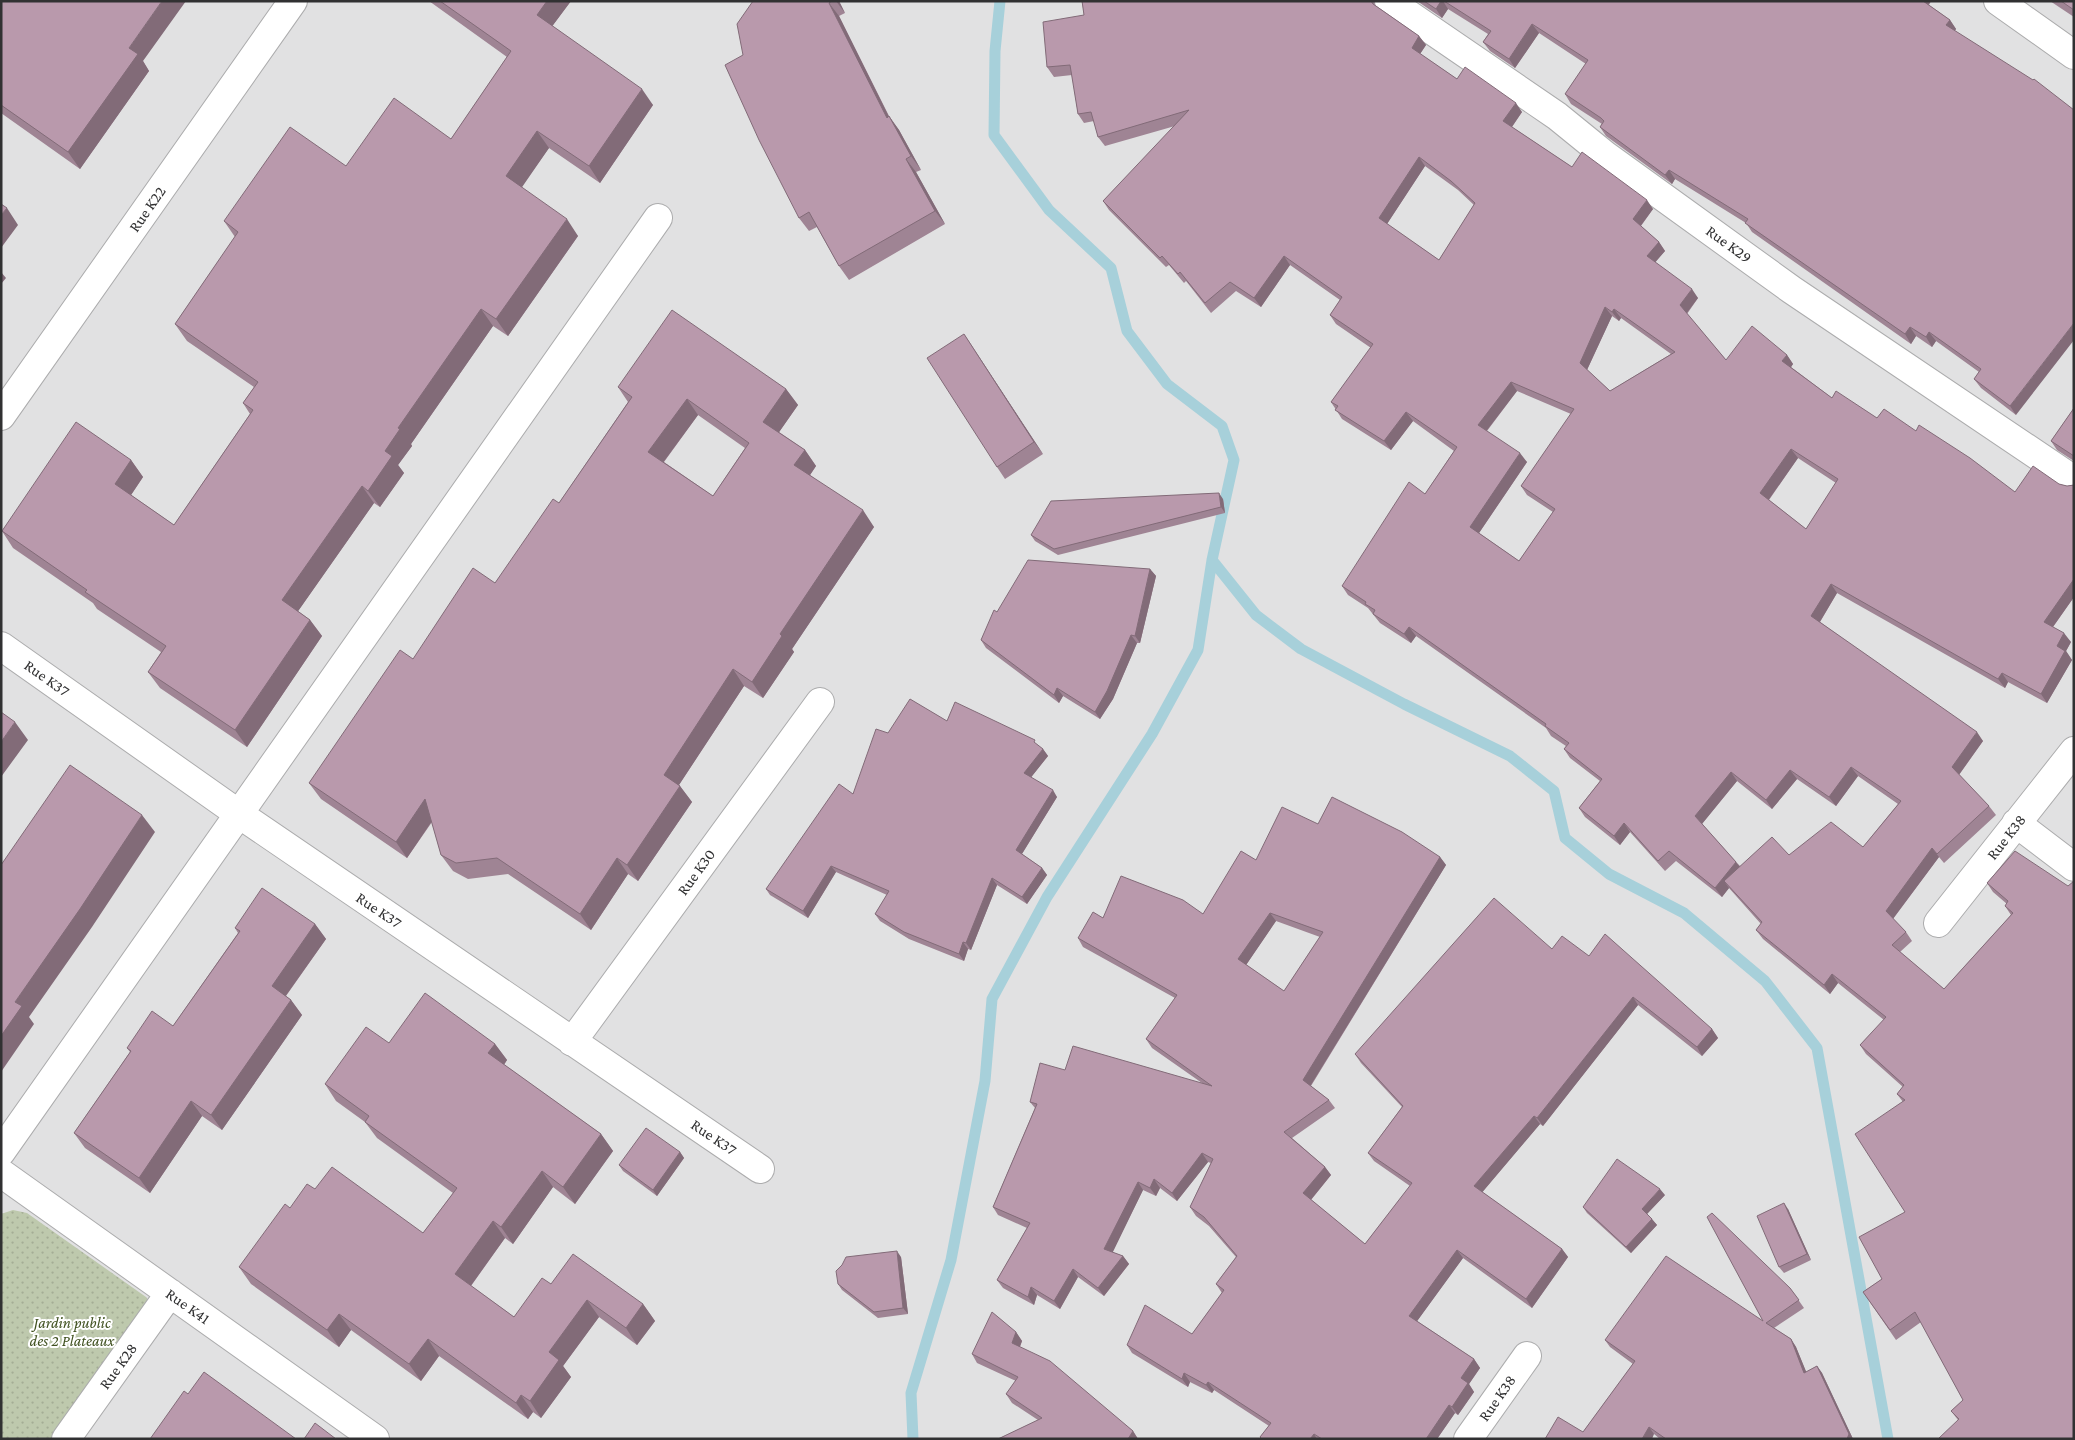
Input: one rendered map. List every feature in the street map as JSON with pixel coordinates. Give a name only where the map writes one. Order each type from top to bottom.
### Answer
[{"type":"street","name":"Rue K22","points":[[1,416],[293,1]]},
{"type":"street","name":"Rue K29","points":[[1389,1],[1557,116],[1605,155],[1792,290],[2074,480]]},
{"type":"street","points":[[1998,1],[2074,55]]},
{"type":"street","points":[[1,1152],[658,218]]},
{"type":"street","name":"Rue K37","points":[[1,646],[239,814],[760,1169]]},
{"type":"street","name":"Rue K30","points":[[572,1042],[820,702]]},
{"type":"street","name":"Rue K38","points":[[1938,923],[2074,750]]},
{"type":"street","points":[[2016,823],[2074,867]]},
{"type":"street","name":"Rue K41","points":[[1,1173],[375,1439]]},
{"type":"street","name":"Rue K28","points":[[66,1439],[170,1293]]},
{"type":"street","name":"Rue K38","points":[[1468,1439],[1526,1356]]},
{"type":"green space","name":"Jardin public des 2 Plateaux","points":[[13,1210],[27,1213],[146,1297],[154,1308],[83,1439],[1,1439],[1,1214]]},
{"type":"building","points":[[1,1],[162,1],[129,48],[138,54],[68,152],[1,105]]},
{"type":"building","points":[[440,1],[547,1],[537,15],[642,89],[589,166],[537,131],[506,176],[567,219],[496,319],[481,309],[398,428],[400,429],[385,451],[392,456],[368,491],[362,486],[282,600],[310,620],[235,730],[148,672],[166,646],[85,592],[87,590],[2,531],[76,422],[131,460],[115,484],[174,525],[253,410],[243,403],[258,382],[175,324],[238,232],[224,221],[290,127],[346,166],[394,98],[451,139],[511,51]]},
{"type":"building","points":[[753,1],[832,1],[829,3],[887,118],[889,116],[911,156],[906,159],[935,211],[839,266],[809,212],[799,218],[759,140],[725,65],[743,55],[737,24]]},
{"type":"building","points":[[1082,1],[1371,1],[1419,36],[1412,48],[1457,79],[1465,67],[1516,103],[1503,121],[1572,167],[1582,152],[1647,200],[1633,219],[1659,242],[1647,256],[1692,289],[1680,305],[1726,360],[1752,326],[1787,355],[1782,361],[1832,398],[1836,391],[1877,418],[1884,409],[1916,431],[1919,425],[1970,458],[2015,492],[2033,466],[2059,484],[2074,485],[2074,579],[2044,622],[2064,633],[2057,646],[2065,651],[2041,694],[2002,673],[1998,679],[1831,584],[1811,616],[1977,732],[1952,767],[1989,806],[1937,854],[1932,848],[1886,911],[1906,932],[1892,945],[1944,989],[2013,913],[2005,906],[2008,901],[1987,883],[2015,851],[2068,886],[2074,881],[2074,1439],[1938,1439],[1959,1419],[1951,1411],[1963,1400],[1915,1312],[1890,1330],[1863,1292],[1882,1279],[1859,1237],[1905,1212],[1855,1134],[1905,1100],[1897,1094],[1904,1085],[1860,1045],[1886,1017],[1832,974],[1824,985],[1756,930],[1762,922],[1724,881],[1772,837],[1789,855],[1831,822],[1863,847],[1901,801],[1851,767],[1829,797],[1790,770],[1766,800],[1731,772],[1695,816],[1736,862],[1715,888],[1669,851],[1658,861],[1624,823],[1614,836],[1579,808],[1602,779],[1564,749],[1569,743],[1545,726],[1546,724],[1409,627],[1404,634],[1373,614],[1375,610],[1342,586],[1409,482],[1425,494],[1457,447],[1406,412],[1384,441],[1335,410],[1338,406],[1331,402],[1373,344],[1330,315],[1342,297],[1284,256],[1254,298],[1230,282],[1205,303],[1180,272],[1178,274],[1162,256],[1160,258],[1103,201],[1189,110],[1098,137],[1091,112],[1078,114],[1070,65],[1047,67],[1043,22],[1084,15]],"holes":[[[1419,157],[1451,181],[1475,203],[1439,260],[1379,218]],[[1605,307],[1612,312],[1614,309],[1675,352],[1610,391],[1580,363]],[[1511,382],[1574,409],[1521,486],[1555,509],[1519,561],[1470,527],[1520,453],[1478,425]],[[1791,449],[1838,479],[1806,529],[1760,493]]]},
{"type":"building","points":[[1424,1],[1441,1],[1436,9]]},
{"type":"building","points":[[1444,1],[1923,1],[1950,20],[1946,25],[2034,79],[2074,110],[2074,323],[2010,406],[1974,379],[1981,369],[1929,332],[1926,337],[1910,327],[1905,334],[1745,223],[1748,219],[1669,170],[1665,175],[1600,127],[1604,121],[1601,118],[1565,94],[1588,60],[1532,24],[1509,59],[1483,42],[1491,31]]},
{"type":"building","points":[[2061,1],[2074,1],[2074,10]]},
{"type":"building","points":[[1,204],[7,208],[1,215]]},
{"type":"building","points":[[672,310],[786,389],[763,422],[805,450],[794,465],[863,510],[780,634],[782,636],[752,682],[733,669],[664,775],[680,786],[627,865],[617,858],[580,914],[497,858],[456,863],[441,855],[425,799],[396,842],[309,783],[400,650],[413,659],[473,568],[495,583],[553,499],[559,503],[632,397],[618,387]],"holes":[[[687,399],[749,443],[713,496],[648,452]]]},
{"type":"building","points":[[964,334],[1034,442],[997,467],[927,358]]},
{"type":"building","points":[[2074,408],[2074,456],[2051,441]]},
{"type":"building","points":[[1219,493],[1221,507],[1054,549],[1031,535],[1051,501]]},
{"type":"building","points":[[1028,560],[1150,569],[1135,636],[1131,635],[1107,691],[1095,712],[1057,688],[1054,695],[981,640],[994,610],[997,612]]},
{"type":"building","points":[[910,699],[947,721],[955,702],[1035,740],[1034,742],[1043,749],[1024,773],[1053,790],[1016,850],[1042,868],[1022,897],[992,878],[966,943],[963,942],[959,954],[904,932],[875,914],[889,891],[831,866],[803,911],[766,889],[839,784],[853,794],[876,729],[888,733]]},
{"type":"building","points":[[1,712],[15,722],[1,742]]},
{"type":"building","points":[[70,765],[142,815],[80,909],[15,1002],[22,1006],[1,1036],[1,865]]},
{"type":"building","points":[[1332,797],[1402,832],[1440,857],[1303,1080],[1329,1100],[1284,1132],[1325,1167],[1303,1193],[1365,1244],[1412,1183],[1368,1153],[1403,1106],[1355,1054],[1494,898],[1552,949],[1562,936],[1589,956],[1605,934],[1712,1029],[1697,1047],[1633,997],[1537,1118],[1534,1116],[1474,1186],[1562,1249],[1526,1299],[1457,1250],[1409,1316],[1474,1359],[1461,1378],[1468,1383],[1452,1407],[1449,1405],[1426,1439],[1322,1439],[1314,1434],[1310,1439],[1262,1439],[1260,1437],[1271,1423],[1208,1382],[1206,1385],[1184,1373],[1182,1379],[1127,1345],[1145,1305],[1192,1334],[1224,1290],[1216,1284],[1237,1256],[1204,1217],[1190,1207],[1213,1159],[1202,1153],[1172,1193],[1154,1179],[1150,1188],[1138,1182],[1104,1249],[1123,1256],[1098,1288],[1073,1269],[1054,1301],[1031,1287],[1028,1297],[997,1280],[1030,1223],[993,1207],[1037,1104],[1030,1102],[1040,1063],[1065,1070],[1073,1046],[1212,1086],[1146,1039],[1177,995],[1078,938],[1093,912],[1103,918],[1121,876],[1183,900],[1203,914],[1241,851],[1256,860],[1282,807],[1318,824]],"holes":[[[1270,913],[1323,932],[1284,991],[1238,959]]]},
{"type":"building","points":[[262,888],[315,924],[272,986],[291,1000],[211,1115],[191,1101],[139,1178],[74,1133],[131,1051],[127,1048],[152,1011],[173,1026],[240,931],[235,928]]},
{"type":"building","points":[[425,993],[495,1044],[488,1053],[601,1134],[563,1187],[542,1171],[501,1227],[493,1221],[455,1274],[514,1317],[542,1278],[551,1284],[573,1254],[643,1304],[626,1328],[587,1300],[549,1352],[559,1360],[530,1401],[521,1395],[516,1403],[428,1339],[409,1364],[339,1314],[327,1330],[239,1267],[285,1204],[290,1208],[307,1184],[315,1189],[332,1167],[423,1233],[457,1188],[365,1122],[369,1116],[325,1084],[366,1027],[389,1043]]},
{"type":"building","points":[[646,1128],[680,1152],[653,1190],[619,1165]]},
{"type":"building","points":[[1617,1159],[1660,1189],[1642,1209],[1652,1219],[1626,1247],[1583,1207]]},
{"type":"building","points":[[1784,1203],[1807,1254],[1779,1267],[1757,1216]]},
{"type":"building","points":[[1712,1213],[1790,1288],[1799,1300],[1766,1323],[1791,1339],[1804,1373],[1817,1366],[1849,1434],[1847,1439],[1666,1439],[1649,1427],[1642,1439],[1545,1439],[1558,1417],[1583,1432],[1635,1361],[1605,1340],[1666,1256],[1763,1321],[1707,1217]]},
{"type":"building","points":[[897,1251],[903,1308],[874,1312],[838,1284],[836,1271],[846,1257]]},
{"type":"building","points":[[992,1312],[1016,1332],[1012,1343],[1050,1361],[1133,1431],[1128,1439],[998,1439],[1042,1418],[1006,1394],[1018,1377],[972,1354]]},
{"type":"building","points":[[204,1372],[296,1439],[150,1439],[184,1391],[188,1394]]},
{"type":"building","points":[[315,1423],[336,1439],[304,1439]]},
{"type":"waterway","points":[[1000,1],[995,51],[994,135],[1049,210],[1111,268],[1127,331],[1167,384],[1222,426],[1234,460],[1212,560],[1256,615],[1301,649],[1404,704],[1510,756],[1554,791],[1565,838],[1609,874],[1684,913],[1765,981],[1817,1048],[1888,1439]]},
{"type":"waterway","points":[[913,1439],[911,1393],[951,1260],[985,1081],[992,999],[1047,897],[1152,734],[1198,650],[1212,560]]}]
